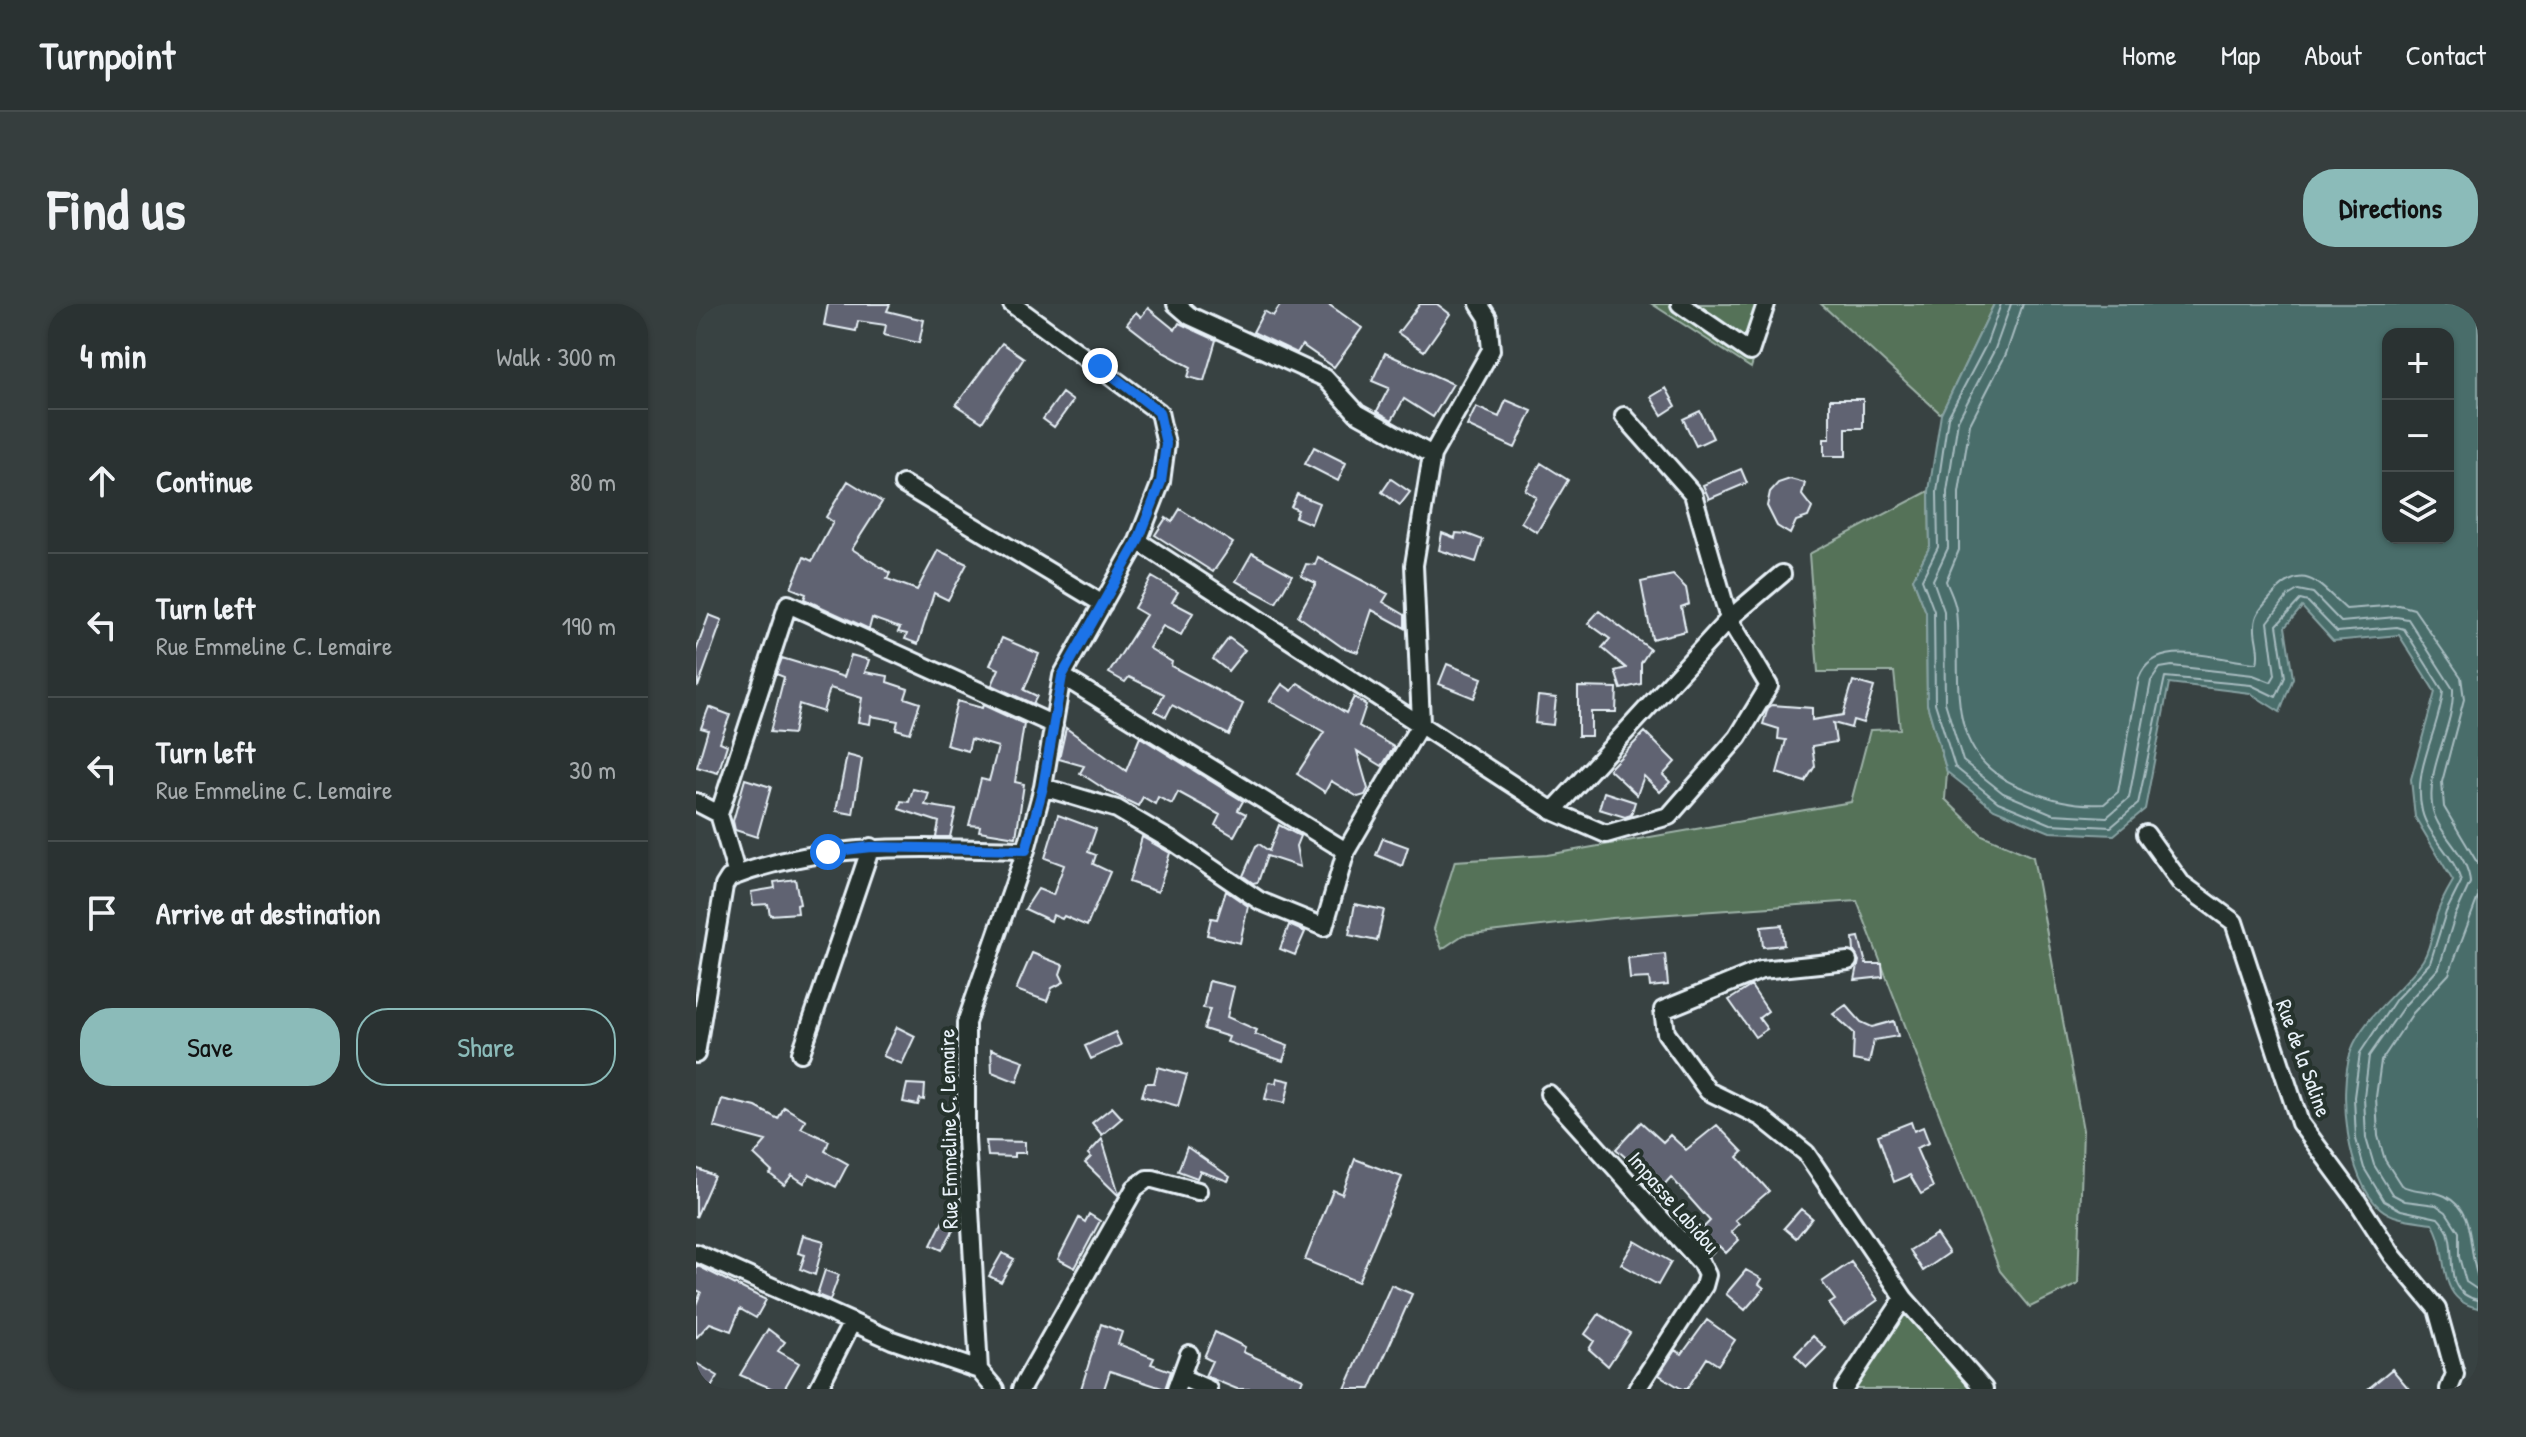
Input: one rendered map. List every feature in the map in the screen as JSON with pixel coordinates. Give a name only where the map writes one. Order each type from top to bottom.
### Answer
[{"type":"street","name":"Rue Emmeline C. Lemaire","points":[[979,1370],[966,1138],[966,1023],[1026,850],[1043,787],[1062,676],[1138,541],[1161,482],[1166,444],[1159,412],[1012,304]]},
{"type":"street","points":[[1176,304],[1190,316],[1325,378],[1357,413],[1432,455]]},
{"type":"street","points":[[1043,787],[1117,809],[1175,843],[1260,901],[1324,927],[1346,851],[1421,723],[1414,565],[1432,455],[1491,350],[1488,318],[1479,304]]},
{"type":"street","points":[[1680,304],[1750,352],[1766,304]]},
{"type":"street","points":[[1138,541],[1553,811],[1606,834],[1669,816],[1738,737],[1769,686],[1729,619],[1693,494],[1624,416]]},
{"type":"street","points":[[903,484],[1103,604]]},
{"type":"street","points":[[1553,811],[1729,619],[1782,574]]},
{"type":"street","points":[[737,875],[719,814],[788,604],[1054,725]]},
{"type":"street","points":[[1062,676],[1346,851]]},
{"type":"street","points":[[696,802],[719,814]]},
{"type":"street","name":"Rue de la Saline","points":[[2146,834],[2181,883],[2234,922],[2300,1123],[2393,1256],[2437,1309],[2455,1374],[2449,1389]]},
{"type":"street","points":[[696,1054],[724,886],[737,875],[828,852],[871,847],[1026,850]]},
{"type":"street","points":[[801,1053],[871,847]]},
{"type":"street","points":[[1848,961],[1761,970],[1663,1010],[1666,1033],[1708,1091],[1761,1117],[1806,1153],[1904,1298],[1984,1389]]},
{"type":"street","name":"Impasse Labidou","points":[[1549,1094],[1701,1263],[1707,1275],[1704,1286],[1637,1389]]},
{"type":"street","points":[[1021,1389],[1135,1188],[1147,1179],[1153,1179],[1198,1191]]},
{"type":"street","points":[[696,1253],[852,1322],[979,1370],[995,1389]]},
{"type":"street","points":[[1844,1389],[1904,1298]]},
{"type":"street","points":[[818,1389],[852,1322]]},
{"type":"street","points":[[1189,1354],[1178,1383],[1208,1389]]},
{"type":"green space","points":[[1652,304],[1771,304],[1751,368]]},
{"type":"green space","points":[[1821,304],[1994,304],[1941,414]]},
{"type":"green space","points":[[1929,491],[1930,546],[1913,579],[1926,612],[1927,704],[1947,772],[1945,799],[1982,835],[2033,857],[2083,1130],[2078,1284],[2030,1307],[2000,1271],[1857,901],[1612,918],[1463,935],[1442,949],[1434,929],[1455,861],[1547,855],[1851,802],[1870,730],[1900,729],[1894,672],[1818,672],[1809,554]]},
{"type":"green space","points":[[1907,1307],[1976,1389],[1850,1389]]},
{"type":"water","points":[[1994,304],[2478,304],[2478,1308],[2454,1295],[2445,1273],[2438,1234],[2432,1223],[2392,1215],[2368,1195],[2352,1156],[2345,1111],[2347,1068],[2357,1038],[2364,1026],[2423,960],[2439,910],[2453,881],[2415,817],[2411,779],[2435,692],[2399,635],[2333,641],[2302,607],[2285,627],[2293,678],[2280,712],[2250,693],[2169,683],[2145,809],[2114,835],[2050,832],[1994,809],[1947,772],[1927,704],[1926,612],[1913,579],[1930,546],[1929,491],[1941,414]]},
{"type":"building","points":[[828,304],[890,304],[887,311],[924,320],[919,343],[884,335],[886,325],[858,321],[856,331],[824,325]]},
{"type":"building","points":[[1281,304],[1328,304],[1362,328],[1334,367],[1302,345],[1297,353],[1253,332],[1264,311],[1273,316]]},
{"type":"building","points":[[1420,304],[1437,304],[1450,314],[1424,351],[1398,333]]},
{"type":"building","points":[[1148,308],[1175,330],[1179,323],[1216,340],[1204,381],[1188,377],[1191,367],[1163,352],[1127,324],[1136,312],[1141,317]]},
{"type":"building","points":[[1002,343],[1024,358],[982,422],[956,405]]},
{"type":"building","points":[[1385,353],[1453,384],[1433,417],[1404,399],[1392,420],[1377,411],[1389,388],[1372,381]]},
{"type":"building","points":[[1666,388],[1676,406],[1662,415],[1651,397]]},
{"type":"building","points":[[1062,393],[1073,401],[1054,427],[1043,419]]},
{"type":"building","points":[[1830,399],[1863,399],[1863,428],[1846,428],[1846,456],[1824,456],[1824,439],[1830,439]]},
{"type":"building","points":[[1506,400],[1532,411],[1515,448],[1467,426],[1476,407],[1499,417]]},
{"type":"building","points":[[1700,411],[1713,438],[1696,446],[1683,419]]},
{"type":"building","points":[[1314,447],[1346,463],[1338,481],[1305,464]]},
{"type":"building","points":[[1541,463],[1568,480],[1537,532],[1521,522],[1536,497],[1525,490]]},
{"type":"building","points":[[1741,469],[1747,483],[1709,499],[1703,485]]},
{"type":"building","points":[[1391,479],[1410,492],[1400,505],[1382,492]]},
{"type":"building","points":[[1790,479],[1805,483],[1802,495],[1812,508],[1808,517],[1796,521],[1790,534],[1777,526],[1767,506],[1770,492],[1778,483]]},
{"type":"building","points":[[848,481],[882,502],[852,549],[890,573],[887,579],[917,590],[938,550],[967,564],[948,600],[934,593],[918,644],[905,639],[907,634],[898,632],[900,628],[872,618],[869,629],[804,599],[806,594],[791,588],[804,557],[812,561],[833,522],[826,517]]},
{"type":"building","points":[[1297,494],[1319,503],[1311,524],[1295,517],[1298,510],[1291,507]]},
{"type":"building","points":[[1180,509],[1233,543],[1213,572],[1155,535],[1166,518],[1172,522]]},
{"type":"building","points":[[1442,533],[1455,538],[1456,533],[1467,534],[1483,540],[1476,562],[1439,550]]},
{"type":"building","points":[[1252,553],[1292,575],[1276,603],[1236,581]]},
{"type":"building","points":[[1318,557],[1388,594],[1383,602],[1405,615],[1405,628],[1372,610],[1358,652],[1342,647],[1298,616],[1316,583],[1301,576],[1306,564],[1315,565]]},
{"type":"building","points":[[1673,575],[1686,588],[1689,604],[1681,607],[1686,631],[1652,639],[1641,582]]},
{"type":"building","points":[[1152,577],[1178,592],[1172,602],[1193,613],[1181,635],[1163,626],[1149,648],[1172,662],[1171,666],[1243,704],[1229,735],[1172,705],[1166,717],[1155,711],[1164,694],[1129,677],[1125,682],[1109,673],[1146,615],[1134,608]]},
{"type":"building","points":[[1599,611],[1650,649],[1641,663],[1641,684],[1621,689],[1615,671],[1626,668],[1602,648],[1610,639],[1588,623]]},
{"type":"building","points":[[709,615],[722,620],[698,687],[696,651]]},
{"type":"building","points":[[1002,638],[1039,654],[1024,690],[1037,696],[1033,704],[992,685],[999,669],[990,665]]},
{"type":"building","points":[[1229,638],[1245,650],[1228,671],[1213,659]]},
{"type":"building","points":[[851,655],[869,660],[865,672],[888,676],[887,682],[908,689],[905,698],[920,703],[910,733],[896,729],[898,721],[871,716],[870,724],[858,722],[862,698],[830,688],[823,712],[799,704],[793,734],[770,732],[784,677],[776,674],[782,658],[844,677]]},
{"type":"building","points":[[1447,664],[1482,678],[1474,698],[1439,684]]},
{"type":"building","points":[[1853,681],[1874,687],[1863,723],[1853,720],[1851,728],[1833,723],[1836,742],[1812,746],[1815,766],[1805,782],[1777,773],[1786,740],[1778,739],[1779,729],[1763,724],[1768,708],[1772,705],[1812,708],[1812,720],[1843,715]]},
{"type":"building","points":[[1298,683],[1346,713],[1354,697],[1366,705],[1359,726],[1394,747],[1382,766],[1357,751],[1368,789],[1365,795],[1358,797],[1331,781],[1325,792],[1297,774],[1324,732],[1270,701],[1282,684],[1292,691]]},
{"type":"building","points":[[1578,687],[1617,688],[1616,712],[1591,712],[1591,736],[1578,736]]},
{"type":"building","points":[[1538,696],[1556,698],[1553,725],[1535,723]]},
{"type":"building","points":[[957,701],[982,708],[983,705],[1024,724],[1015,782],[1024,784],[1016,837],[979,831],[980,826],[969,825],[981,779],[989,781],[998,747],[971,739],[968,751],[946,745]]},
{"type":"building","points":[[709,707],[730,715],[720,742],[727,745],[718,773],[697,767],[708,730],[701,728]]},
{"type":"building","points":[[1066,728],[1126,771],[1140,737],[1243,801],[1238,810],[1246,814],[1234,836],[1215,825],[1220,815],[1178,792],[1172,804],[1158,797],[1155,804],[1143,797],[1138,806],[1109,792],[1080,773],[1084,766],[1059,759]]},
{"type":"building","points":[[1645,732],[1675,762],[1663,775],[1670,782],[1660,792],[1644,776],[1637,795],[1609,769]]},
{"type":"building","points":[[847,755],[862,759],[853,814],[836,811]]},
{"type":"building","points":[[745,779],[771,787],[757,837],[735,830],[733,821]]},
{"type":"building","points":[[913,789],[929,793],[925,805],[956,810],[950,837],[936,837],[939,822],[899,809],[901,801],[909,802]]},
{"type":"building","points":[[1604,792],[1635,802],[1631,815],[1625,817],[1599,809]]},
{"type":"building","points":[[1058,815],[1096,829],[1088,852],[1096,855],[1093,864],[1110,872],[1087,926],[1064,916],[1062,919],[1053,915],[1051,921],[1025,909],[1038,889],[1053,895],[1064,865],[1045,858]]},
{"type":"building","points":[[1279,825],[1300,836],[1296,846],[1300,867],[1267,856],[1258,882],[1253,883],[1243,876],[1256,846],[1259,844],[1269,851]]},
{"type":"building","points":[[1142,837],[1170,853],[1158,892],[1129,882]]},
{"type":"building","points":[[1383,838],[1408,847],[1402,866],[1376,855]]},
{"type":"building","points":[[795,879],[800,904],[797,905],[798,913],[770,915],[768,904],[753,905],[751,892],[775,888],[774,882]]},
{"type":"building","points":[[1226,891],[1248,906],[1240,943],[1207,935],[1211,918],[1217,919]]},
{"type":"building","points":[[1355,904],[1384,910],[1377,941],[1349,935]]},
{"type":"building","points":[[1289,925],[1305,932],[1295,955],[1280,949]]},
{"type":"building","points":[[1782,925],[1784,945],[1763,947],[1761,927]]},
{"type":"building","points":[[1859,937],[1866,964],[1882,964],[1883,977],[1855,980],[1859,961],[1854,952],[1853,938]]},
{"type":"building","points":[[1032,953],[1063,965],[1060,974],[1064,982],[1052,988],[1047,1001],[1016,990]]},
{"type":"building","points":[[1665,954],[1668,985],[1650,987],[1649,978],[1630,979],[1628,958]]},
{"type":"building","points":[[1209,981],[1234,987],[1227,1017],[1257,1030],[1255,1034],[1288,1046],[1283,1061],[1227,1042],[1229,1037],[1204,1029],[1210,1009],[1203,1008]]},
{"type":"building","points":[[1751,986],[1768,1011],[1759,1018],[1767,1029],[1755,1037],[1729,1000]]},
{"type":"building","points":[[1846,1005],[1861,1022],[1872,1027],[1894,1021],[1898,1036],[1874,1040],[1869,1063],[1853,1060],[1854,1033],[1833,1014]]},
{"type":"building","points":[[897,1027],[915,1036],[902,1064],[883,1056]]},
{"type":"building","points":[[1115,1032],[1121,1045],[1091,1059],[1085,1046]]},
{"type":"building","points":[[991,1049],[1024,1061],[1017,1082],[992,1072]]},
{"type":"building","points":[[1158,1067],[1187,1075],[1178,1106],[1142,1096],[1146,1083],[1154,1083]]},
{"type":"building","points":[[1277,1078],[1290,1081],[1285,1103],[1265,1099],[1269,1082],[1276,1083]]},
{"type":"building","points":[[907,1084],[925,1085],[924,1100],[920,1099],[918,1105],[903,1102]]},
{"type":"building","points":[[722,1099],[756,1107],[778,1119],[784,1107],[806,1120],[801,1128],[829,1141],[825,1151],[848,1164],[836,1187],[810,1174],[804,1183],[792,1175],[784,1185],[754,1155],[766,1141],[714,1127]]},
{"type":"building","points":[[1112,1107],[1122,1118],[1102,1135],[1092,1123]]},
{"type":"building","points":[[1641,1122],[1663,1142],[1670,1135],[1686,1150],[1717,1125],[1743,1152],[1738,1157],[1769,1191],[1735,1220],[1739,1224],[1731,1232],[1739,1240],[1726,1253],[1719,1246],[1711,1254],[1694,1237],[1710,1221],[1671,1177],[1655,1195],[1637,1175],[1641,1171],[1616,1149]]},
{"type":"building","points":[[1911,1122],[1914,1131],[1923,1127],[1929,1143],[1916,1148],[1933,1187],[1921,1194],[1910,1175],[1894,1182],[1878,1135]]},
{"type":"building","points":[[1102,1139],[1118,1195],[1085,1163],[1091,1157],[1088,1154]]},
{"type":"building","points":[[986,1141],[1025,1142],[1025,1153],[1014,1153],[1014,1157],[988,1156]]},
{"type":"building","points":[[1187,1147],[1230,1177],[1228,1181],[1200,1171],[1197,1178],[1178,1171]]},
{"type":"building","points":[[1355,1159],[1402,1177],[1358,1282],[1305,1260],[1333,1190],[1342,1194]]},
{"type":"building","points":[[696,1168],[714,1176],[696,1217]]},
{"type":"building","points":[[1801,1209],[1812,1218],[1796,1238],[1784,1228]]},
{"type":"building","points":[[1089,1214],[1100,1221],[1075,1268],[1058,1259],[1079,1218],[1085,1222]]},
{"type":"building","points":[[943,1221],[955,1227],[942,1250],[931,1245]]},
{"type":"building","points":[[1936,1234],[1949,1253],[1923,1271],[1910,1250]]},
{"type":"building","points":[[803,1235],[824,1241],[815,1275],[800,1269],[805,1255],[798,1253]]},
{"type":"building","points":[[1635,1241],[1671,1262],[1658,1285],[1621,1264]]},
{"type":"building","points":[[1002,1253],[1014,1259],[1001,1282],[989,1276]]},
{"type":"building","points":[[1851,1262],[1878,1300],[1844,1324],[1829,1304],[1835,1300],[1822,1282]]},
{"type":"building","points":[[696,1265],[766,1300],[756,1318],[740,1309],[731,1331],[710,1323],[696,1338],[696,1305],[701,1292],[696,1290]]},
{"type":"building","points":[[825,1270],[839,1275],[830,1300],[817,1295]]},
{"type":"building","points":[[1746,1270],[1762,1279],[1759,1284],[1764,1288],[1745,1310],[1726,1294]]},
{"type":"building","points":[[1391,1285],[1412,1294],[1370,1389],[1345,1389]]},
{"type":"building","points":[[1599,1314],[1630,1333],[1608,1366],[1589,1349],[1594,1341],[1585,1334]]},
{"type":"building","points":[[1707,1320],[1735,1340],[1718,1365],[1707,1358],[1687,1389],[1682,1389],[1659,1375],[1675,1350],[1682,1354]]},
{"type":"building","points":[[1101,1324],[1122,1332],[1118,1344],[1154,1358],[1151,1364],[1171,1371],[1165,1389],[1110,1371],[1104,1389],[1081,1389]]},
{"type":"building","points":[[768,1329],[785,1342],[778,1351],[799,1363],[784,1389],[773,1389],[740,1375]]},
{"type":"building","points":[[1215,1332],[1245,1347],[1243,1352],[1303,1379],[1299,1389],[1237,1389],[1205,1376],[1212,1361],[1204,1357]]},
{"type":"building","points":[[1813,1336],[1826,1348],[1807,1367],[1795,1355]]},
{"type":"building","points":[[696,1363],[718,1376],[710,1389],[696,1389]]},
{"type":"building","points":[[2392,1369],[2409,1389],[2368,1389]]},
{"type":"route","points":[[828,852],[871,847],[1026,850],[1043,787],[1062,676],[1138,541],[1161,482],[1166,444],[1159,412],[1100,366]]}]
